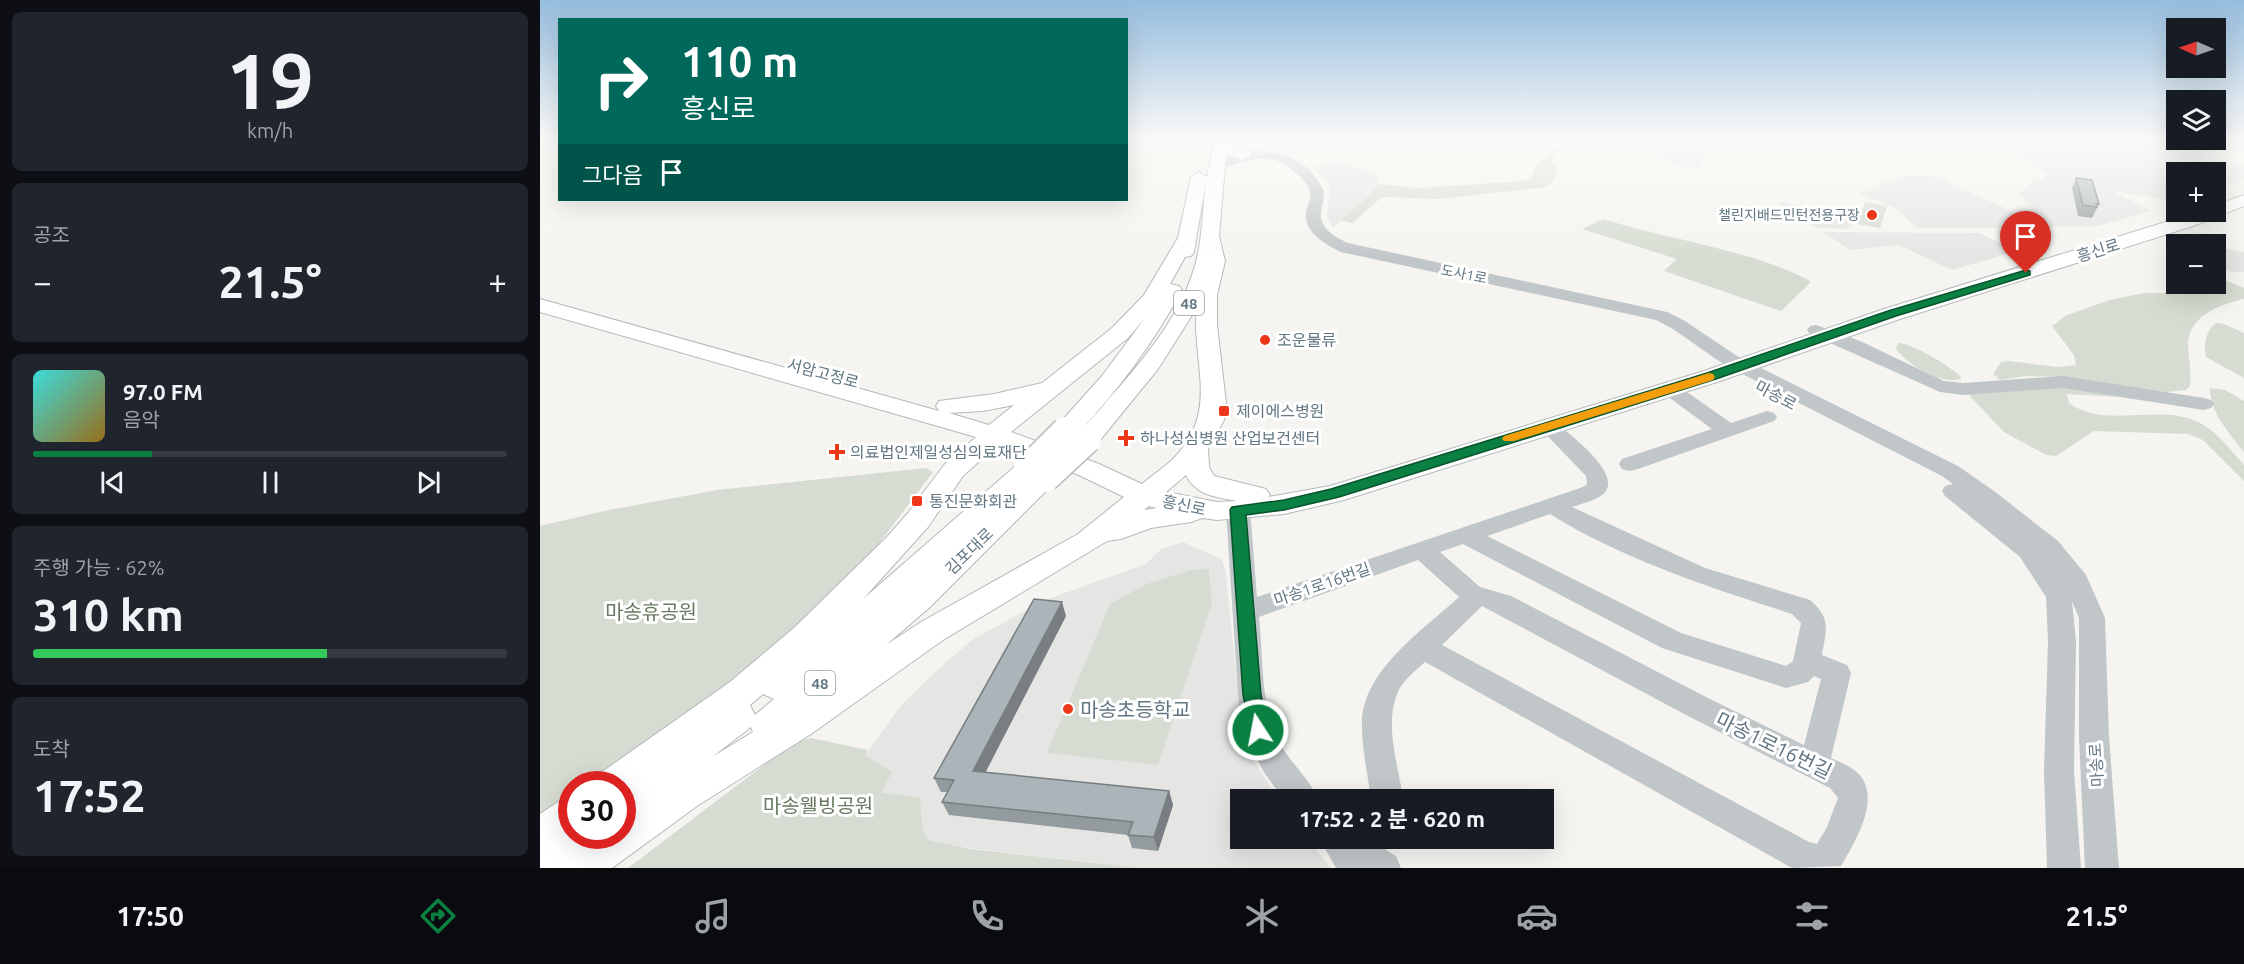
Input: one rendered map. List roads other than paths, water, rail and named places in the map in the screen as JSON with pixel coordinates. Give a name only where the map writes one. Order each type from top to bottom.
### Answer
[{"type":"main road","name":"김포대로","points":[[1198,234],[1210,179]]},
{"type":"main road","name":"김포대로","points":[[579,868],[685,793],[919,599],[1036,474],[1077,435],[1126,396],[1169,337],[1191,300],[1205,267],[1198,234],[1210,179]]},
{"type":"main road","points":[[2226,197],[2244,189]]},
{"type":"main road","name":"흥신로","points":[[1823,333],[2187,222],[2244,200]]},
{"type":"main road","name":"흥신로","points":[[1097,466],[1152,490],[1237,506],[1284,505],[1334,494],[1670,389],[1823,333],[2166,220]]},
{"type":"main road","points":[[633,771],[773,667],[869,575],[918,520],[954,470],[999,429],[1120,333],[1152,298],[1198,234],[1215,261],[1207,295],[1206,326],[1214,403],[1211,420],[1203,440],[1180,467],[1088,541],[932,631],[798,723],[685,793]]},
{"type":"main road","name":"서암고정로","points":[[540,294],[942,411],[999,429],[1097,466]]},
{"type":"main road","name":"서암고정로","points":[[540,305],[942,411]]},
{"type":"main road","name":"흥신로","points":[[1152,490],[1200,495],[1237,506],[1314,488],[1734,365]]},
{"type":"main road","points":[[954,470],[959,450],[958,439],[942,411],[1013,399],[1066,376]]},
{"type":"main road","points":[[1196,448],[1196,467],[1203,482],[1221,489],[1237,506]]},
{"type":"main road","name":"김포대로","points":[[636,792],[751,706],[1036,474]]},
{"type":"main road","points":[[1088,541],[1147,519],[1237,506]]},
{"type":"main road","points":[[540,837],[558,825]]},
{"type":"main road","points":[[540,861],[558,848]]},
{"type":"street","name":"도사1로","points":[[1308,179],[1316,189],[1317,200],[1313,215],[1316,226],[1324,236],[1347,249],[1653,313],[1679,325],[1734,365]]},
{"type":"street","points":[[1823,333],[1940,386],[1963,389],[2063,382],[2204,404]]},
{"type":"street","name":"마송로","points":[[1734,365],[1927,472],[1972,504],[2029,551],[2059,596],[2062,641],[2059,771],[2064,868]]},
{"type":"street","name":"마송로","points":[[1734,365],[1950,471],[1986,496],[2049,547],[2078,580],[2092,618],[2094,737],[2102,868]]},
{"type":"street","points":[[1670,389],[1729,431]]},
{"type":"street","points":[[1630,464],[1767,417]]},
{"type":"street","name":"마송1로16번길","points":[[1247,611],[1553,506],[1591,492],[1598,487],[1599,480],[1596,473],[1548,426]]},
{"type":"street","points":[[1237,506],[1252,695],[1258,730],[1275,762],[1295,789]]},
{"type":"street","points":[[1466,534],[1540,575],[1672,641],[1786,677],[1798,674],[1806,666],[1814,623],[1810,615],[1801,607],[1696,574],[1578,521],[1553,506]]},
{"type":"street","points":[[1386,789],[1376,725],[1383,691],[1394,674],[1475,597],[1422,550]]},
{"type":"street","name":"마송1로16번길","points":[[1422,647],[1804,857],[1819,860],[1829,855],[1841,835],[1854,798],[1851,788],[1841,778],[1698,707],[1502,603],[1483,596],[1475,597]]},
{"type":"street","points":[[1807,661],[1837,673],[1814,763]]},
{"type":"street","points":[[1352,849],[1368,860]]},
{"type":"place","name":"챌린지배드민턴전용구장","points":[[1872,215]]},
{"type":"place","name":"조운물류","points":[[1265,340]]},
{"type":"place","name":"제이에스병원","points":[[1224,411]]},
{"type":"place","name":"하나성심병원 산업보건센터","points":[[1126,438]]},
{"type":"place","name":"의료법인제일성심의료재단","points":[[837,452]]},
{"type":"place","name":"통진문화회관","points":[[917,501]]},
{"type":"place","name":"마송초등학교","points":[[1068,709]]},
{"type":"park label","name":"마송휴공원","points":[[651,611]]},
{"type":"park label","name":"마송웰빙공원","points":[[818,805]]}]
